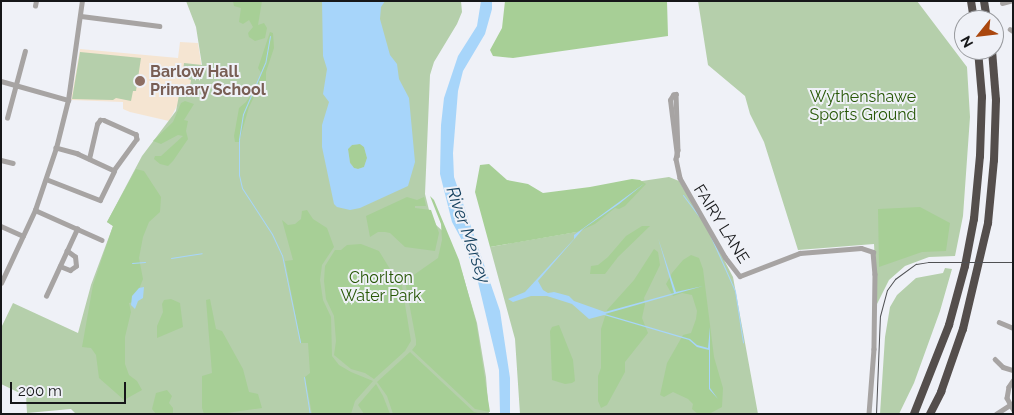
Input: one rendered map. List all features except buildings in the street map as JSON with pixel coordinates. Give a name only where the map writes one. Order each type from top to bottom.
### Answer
[{"type":"highway","points":[[914,414],[949,325],[966,266],[974,219],[980,156],[982,98],[979,60]]},
{"type":"highway","points":[[930,414],[940,392],[962,330],[988,223],[994,160],[996,100],[993,60]]},
{"type":"street","points":[[1,284],[35,210],[56,148],[68,100],[82,1]]},
{"type":"street","points":[[1002,3],[1010,1]]},
{"type":"street","points":[[81,16],[159,26]]},
{"type":"street","points":[[7,118],[25,52]]},
{"type":"street","points":[[1,81],[68,100]]},
{"type":"street","name":"FAIRY LANE","points":[[676,94],[676,156],[682,184],[712,232],[724,257],[740,276],[800,253],[861,248],[873,252],[875,274],[874,349],[869,414]]},
{"type":"street","points":[[46,179],[100,200],[103,198],[114,171],[137,139],[136,134],[100,120],[97,124],[89,159]]},
{"type":"street","points":[[56,148],[89,159],[114,171]]},
{"type":"street","points":[[1,160],[13,164]]},
{"type":"street","points":[[35,210],[102,240]]},
{"type":"street","points":[[1,226],[24,236]]},
{"type":"street","points":[[46,296],[78,229]]},
{"type":"street","points":[[60,266],[70,270],[76,266],[74,257],[67,251]]},
{"type":"street","points":[[1001,321],[1013,328]]},
{"type":"street","points":[[995,362],[1013,370]]},
{"type":"street","points":[[996,414],[1012,407],[1008,392],[1013,381]]},
{"type":"shaded area","name":"Barlow Hall Primary School","points":[[180,42],[198,43],[207,102],[177,106],[169,121],[130,112],[123,109],[123,102],[71,100],[80,49],[178,58]]},
{"type":"green space","name":"Chorlton Water Park","points":[[186,1],[461,1],[462,12],[457,24],[434,62],[430,75],[425,194],[430,214],[436,225],[446,234],[462,272],[477,323],[486,377],[489,414],[76,414],[71,409],[27,413],[26,396],[1,384],[1,328],[13,303],[78,333],[91,285],[113,226],[107,222],[142,156],[176,111],[180,90],[189,92],[191,80],[182,77],[184,63],[202,65],[196,27]]},
{"type":"green space","points":[[233,1],[262,1],[258,25],[264,23],[267,28],[265,38],[255,41],[249,37],[248,33],[253,27],[249,20],[243,24],[239,22],[241,8],[234,6]]},
{"type":"green space","points":[[505,1],[667,1],[668,36],[513,58],[493,56],[490,50],[502,28]]},
{"type":"green space","name":"Wythenshawe Sports Ground","points":[[698,1],[917,1],[954,50],[954,60],[962,60],[967,67],[970,117],[963,216],[955,256],[929,257],[905,266],[889,280],[877,304],[874,244],[798,250],[764,142],[750,114],[745,96],[708,65]]},
{"type":"green space","points":[[270,32],[273,33],[274,48],[266,72],[266,81],[258,89],[249,107],[239,142],[235,142],[234,136],[239,108],[246,102],[257,85],[261,73],[258,68]]},
{"type":"green space","points":[[80,52],[141,58],[136,91],[133,91],[131,101],[116,98],[113,100],[72,99]]},
{"type":"green space","points":[[185,101],[194,104],[184,120],[188,121],[186,131],[188,139],[168,166],[160,164],[154,159],[155,156],[161,156],[183,136],[178,135],[161,144],[153,141],[173,122],[181,103]]},
{"type":"green space","points":[[360,144],[364,147],[367,158],[364,167],[358,169],[354,168],[350,162],[348,149],[352,145]]},
{"type":"green space","points":[[489,164],[507,180],[528,184],[543,193],[632,179],[640,180],[646,184],[625,206],[619,209],[615,208],[595,224],[577,232],[490,247],[475,192],[480,165]]},
{"type":"green space","points":[[136,169],[144,171],[161,197],[160,212],[149,222],[143,237],[139,258],[143,279],[134,302],[129,303],[131,312],[125,337],[125,364],[129,375],[137,381],[142,390],[124,400],[99,378],[96,355],[91,348],[82,347],[93,285],[113,226],[107,222]]},
{"type":"green space","points":[[669,177],[679,181],[708,229],[733,277],[758,414],[520,414],[515,339],[490,247],[576,232],[642,181]]},
{"type":"green space","points":[[430,196],[434,200],[459,260],[476,322],[490,412],[475,409],[412,350],[416,345],[416,340],[405,281],[438,258],[442,240],[441,224]]},
{"type":"green space","points":[[407,197],[417,200],[424,197],[426,206],[415,206],[415,208],[431,210],[439,233],[435,251],[405,247],[390,233],[378,232],[370,237],[366,216]]},
{"type":"green space","points":[[920,207],[950,223],[946,251],[922,252],[879,267],[878,209]]},
{"type":"green space","points":[[307,210],[313,219],[327,228],[334,247],[322,265],[320,280],[323,300],[331,317],[332,356],[339,365],[373,381],[355,401],[351,414],[312,414],[305,377],[310,373],[308,343],[301,343],[285,261],[293,260],[282,220],[288,225],[295,224],[301,219],[302,211]]},
{"type":"green space","points":[[642,226],[650,226],[618,257],[605,274],[590,274],[591,266],[598,265],[608,257],[626,236]]},
{"type":"green space","name":"Chorlton Water Park","points":[[361,244],[379,251],[390,269],[401,280],[411,341],[405,351],[374,379],[365,373],[351,369],[334,355],[336,341],[334,316],[326,299],[324,281],[325,266],[335,250],[341,250],[347,245]]},
{"type":"green space","points":[[654,249],[658,252],[660,265],[644,298],[645,304],[642,318],[648,333],[625,362],[625,372],[607,405],[601,408],[598,401],[598,376],[601,368],[601,329],[607,310],[634,280]]},
{"type":"green space","points":[[691,255],[699,258],[703,269],[714,357],[723,388],[722,407],[709,414],[698,414],[692,409],[693,404],[688,399],[673,392],[664,397],[660,395],[667,363],[683,335],[691,333],[696,319],[697,311],[692,295],[682,293],[673,296],[666,284],[683,260]]},
{"type":"green space","points":[[945,268],[952,269],[940,311],[914,383],[899,414],[880,414],[885,337],[890,307],[897,295],[916,278],[943,273]]},
{"type":"green space","points":[[171,299],[180,303],[183,327],[157,338],[157,326],[163,312],[162,304],[164,300]]},
{"type":"green space","points":[[210,299],[216,329],[222,331],[243,369],[249,392],[258,394],[262,408],[220,414],[204,414],[202,408],[202,376],[212,373],[206,300]]},
{"type":"green space","points":[[559,325],[573,360],[575,381],[572,383],[565,384],[552,380],[550,331],[552,327]]},
{"type":"green space","points":[[410,352],[474,412],[482,414],[393,414],[387,396],[377,382]]},
{"type":"green space","points":[[376,384],[390,414],[364,414],[358,405]]},
{"type":"green space","points":[[167,390],[172,396],[169,403],[173,408],[173,414],[156,414],[152,409],[156,393]]},
{"type":"water","points":[[322,1],[385,1],[381,7],[380,19],[390,55],[397,64],[399,79],[409,98],[415,162],[408,186],[360,208],[350,210],[337,207],[334,204],[322,147],[322,125],[329,102],[323,94],[327,69],[323,56]],"holes":[[[360,144],[364,147],[367,158],[364,167],[354,168],[350,163],[348,149],[352,145]]]},
{"type":"water","name":"River Mersey","points":[[481,1],[492,1],[492,9],[485,34],[463,71],[458,91],[453,153],[454,177],[500,311],[510,378],[510,414],[500,414],[499,370],[478,282],[464,244],[452,222],[440,174],[441,125],[444,98],[458,56],[477,26]]},
{"type":"water","points":[[645,183],[583,229],[538,281],[543,290],[548,293],[554,292],[569,296],[574,301],[605,312],[674,293],[658,238],[676,292],[703,286],[605,314],[690,339],[697,345],[708,348],[710,327],[710,388],[718,399],[709,389],[709,350],[697,347],[689,340],[604,315],[589,319],[572,304],[547,296],[531,296],[513,302],[508,299],[525,292],[574,239],[574,235]]},
{"type":"water","points":[[144,287],[143,298],[138,301],[135,309],[131,305],[132,296],[139,288]]},
{"type":"waterway","points":[[270,36],[265,63],[243,114],[239,140],[239,175],[242,188],[272,234],[282,255],[300,342]]},
{"type":"waterway","points":[[683,195],[699,216]]},
{"type":"waterway","points":[[711,237],[735,291],[743,342]]},
{"type":"waterway","points":[[171,258],[202,253]]},
{"type":"waterway","points":[[132,263],[145,262]]},
{"type":"waterway","points":[[304,377],[310,414]]},
{"type":"tram line","points":[[876,414],[880,316],[887,290],[895,279],[916,264],[928,262],[1013,262]]},
{"type":"place","name":"Barlow Hall Primary School","points":[[140,81]]}]
